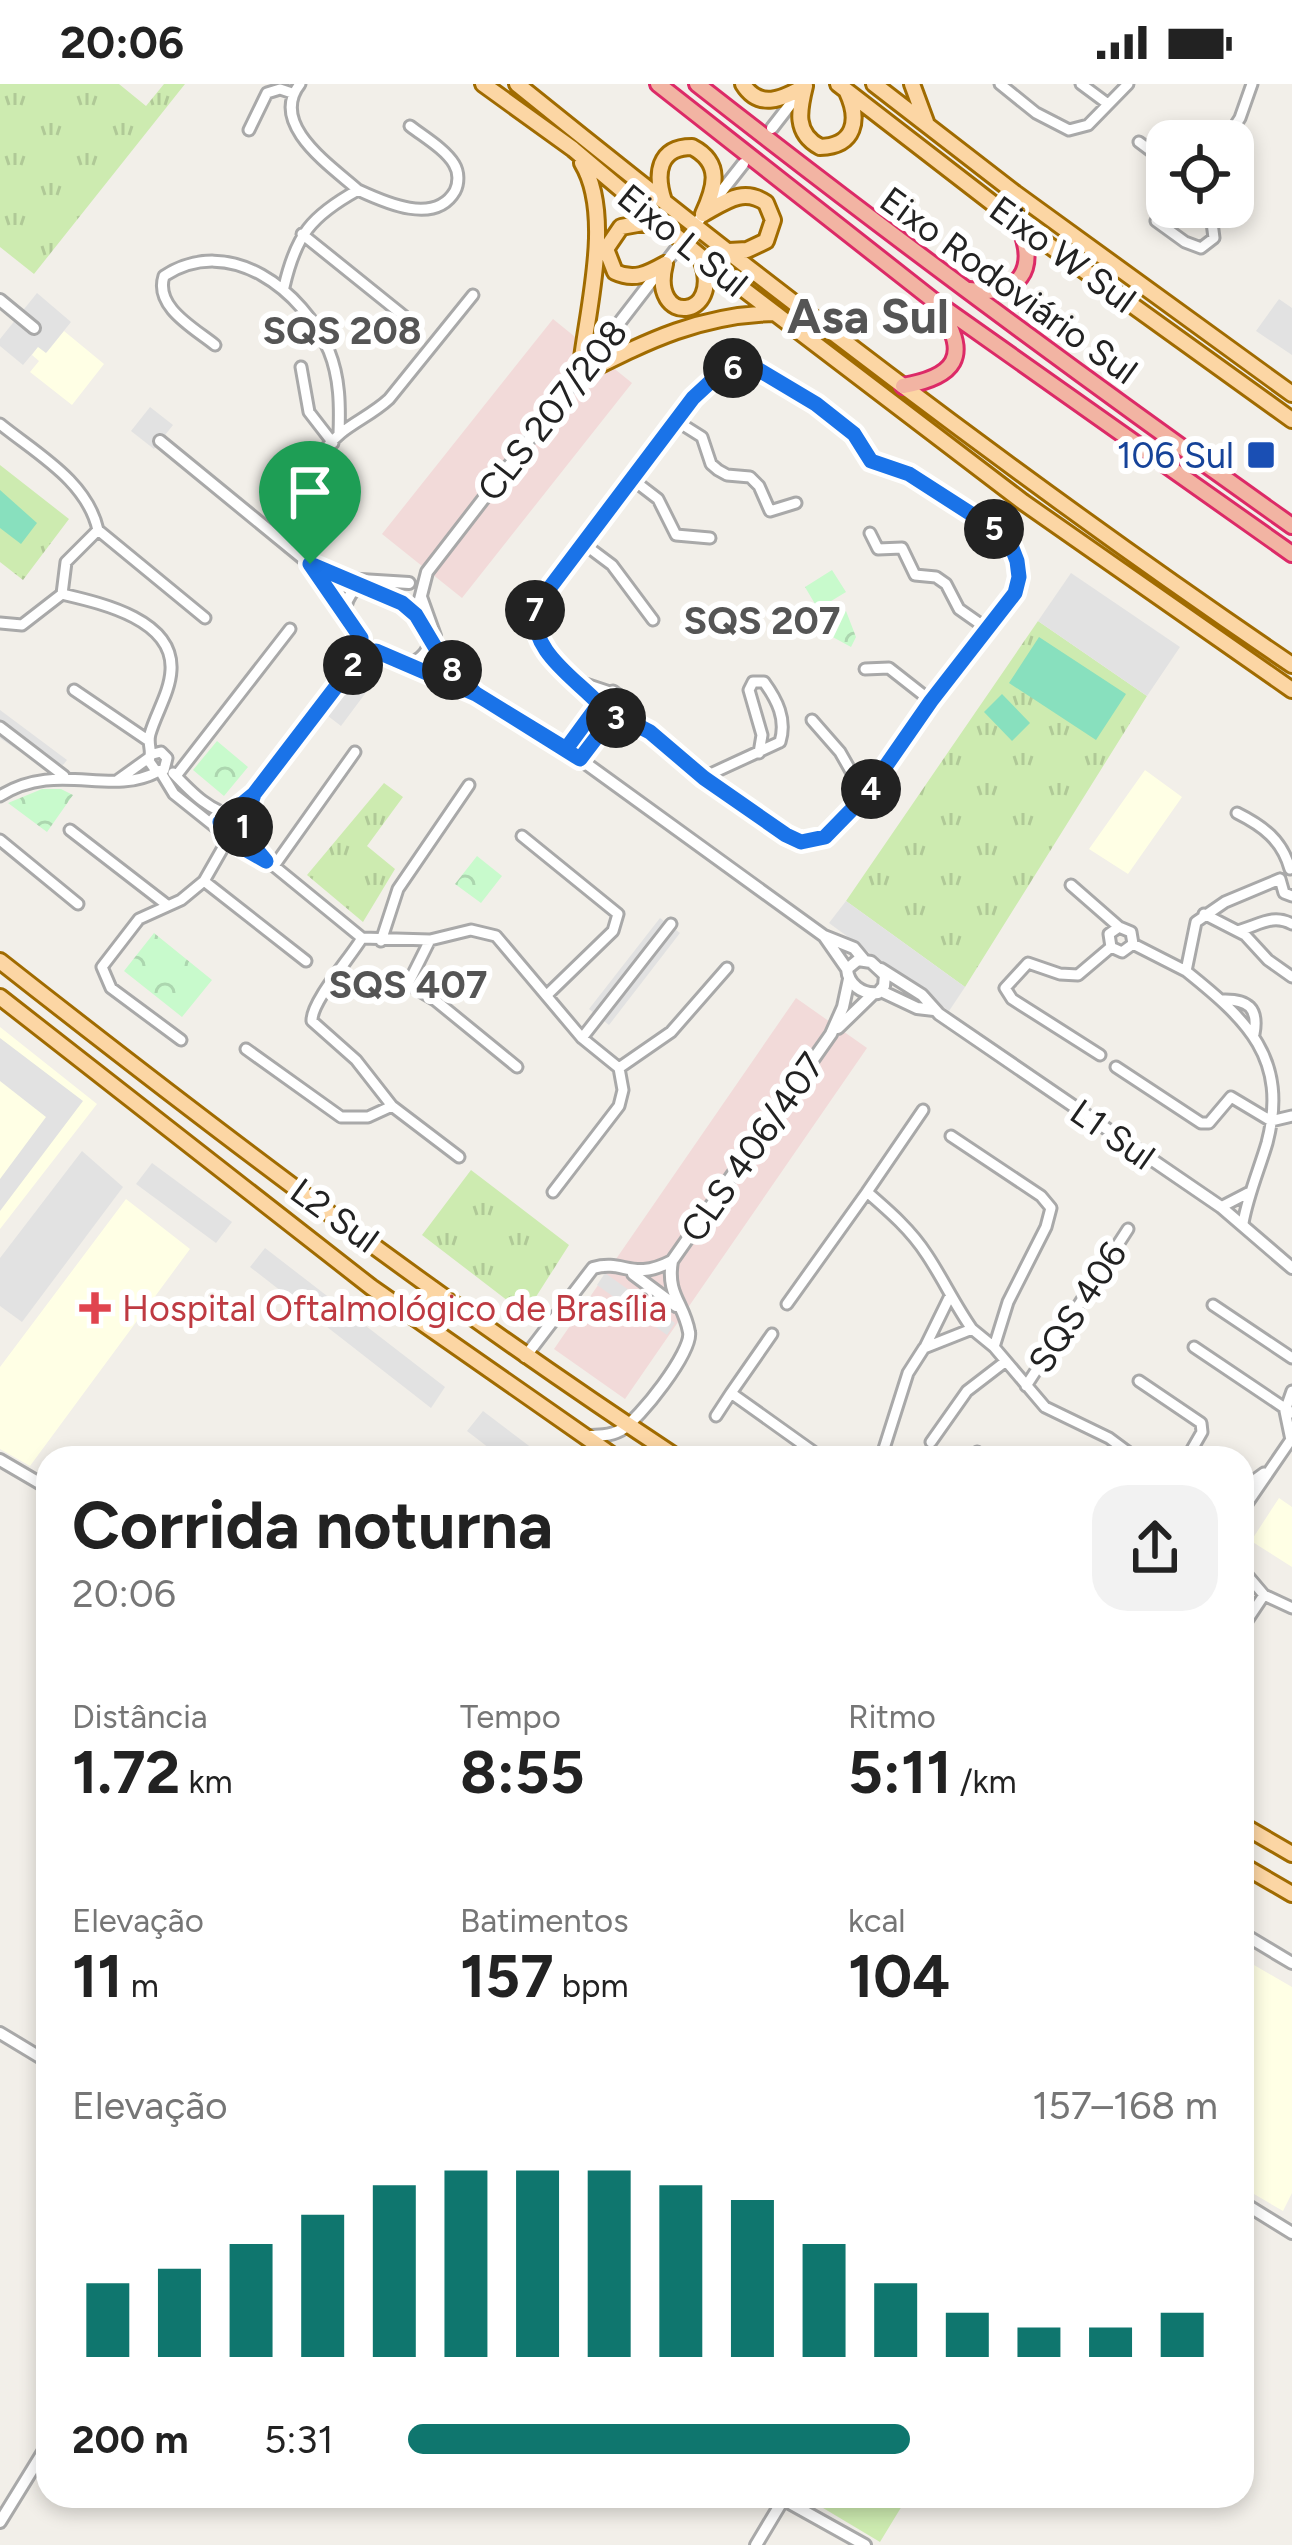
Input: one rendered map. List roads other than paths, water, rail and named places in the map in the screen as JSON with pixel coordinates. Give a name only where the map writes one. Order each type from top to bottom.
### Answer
[{"type":"highway","name":"Eixo Rodoviário Sul","points":[[658,84],[934,301],[1292,554]]},
{"type":"highway","name":"Eixo Rodoviário Sul","points":[[697,84],[963,290],[1292,526]]},
{"type":"highway","points":[[963,290],[999,292],[1022,276],[1028,245],[1018,223]]},
{"type":"highway","points":[[904,386],[940,376],[956,356],[953,330],[934,301]]},
{"type":"main road","name":"Eixo L Sul","points":[[483,84],[573,149],[661,226],[1023,502],[1292,690]]},
{"type":"main road","name":"Eixo L Sul","points":[[518,84],[904,386],[1157,573],[1292,665]]},
{"type":"main road","points":[[743,84],[751,96],[762,100],[791,94],[806,85]]},
{"type":"main road","name":"Eixo W Sul","points":[[874,84],[1292,394]]},
{"type":"main road","points":[[912,84],[928,127]]},
{"type":"main road","points":[[806,85],[799,121],[803,133],[820,146],[843,142],[853,133],[856,121],[843,88]]},
{"type":"main road","name":"Eixo W Sul","points":[[843,88],[1018,223],[1292,419]]},
{"type":"main road","points":[[664,202],[658,168],[672,150],[692,147],[709,158],[715,177],[701,217]]},
{"type":"main road","points":[[573,149],[591,178],[599,208],[579,375]]},
{"type":"main road","points":[[701,217],[738,195],[766,203],[773,220],[766,242],[747,250],[729,250]]},
{"type":"main road","points":[[661,226],[621,227],[606,249],[615,272],[627,278],[665,264]]},
{"type":"main road","points":[[665,264],[660,284],[663,295],[669,303],[689,307],[706,293],[700,256]]},
{"type":"main road","points":[[579,375],[691,324],[775,313]]},
{"type":"main road","name":"L2 Sul","points":[[0,962],[467,1315],[660,1446]]},
{"type":"main road","name":"L2 Sul","points":[[0,998],[271,1210],[597,1446]]},
{"type":"main road","points":[[116,1086],[129,1079],[131,1065]]},
{"type":"main road","points":[[141,1106],[142,1090],[157,1084]]},
{"type":"main road","points":[[416,1318],[434,1307],[431,1288]]},
{"type":"main road","points":[[444,1336],[451,1316],[467,1315]]},
{"type":"main road","points":[[1254,1833],[1292,1854]]},
{"type":"main road","points":[[1254,1872],[1292,1894]]},
{"type":"street","points":[[1000,84],[1036,113],[1069,130],[1088,125],[1128,84]]},
{"type":"street","points":[[1082,84],[1108,104]]},
{"type":"street","points":[[1239,120],[1252,84]]},
{"type":"street","points":[[772,128],[806,85]]},
{"type":"street","points":[[249,130],[267,93],[296,89],[290,107],[293,123],[358,190],[401,208],[435,206],[455,191],[459,179],[453,161],[410,127]]},
{"type":"street","points":[[1139,142],[1146,147]]},
{"type":"street","points":[[701,217],[743,164]]},
{"type":"street","points":[[284,287],[302,234],[317,217],[358,190]]},
{"type":"street","points":[[1166,228],[1201,248],[1214,238],[1213,228]]},
{"type":"street","points":[[302,234],[415,325]]},
{"type":"street","name":"CLS 207/208","points":[[389,595],[414,587],[427,572],[677,248]]},
{"type":"street","points":[[214,345],[167,304],[161,285],[164,276],[201,263],[225,262],[266,274],[284,287],[312,321],[329,352],[340,401],[336,439]]},
{"type":"street","points":[[289,547],[302,485],[336,439],[389,399],[473,295]]},
{"type":"street","points":[[1,302],[34,328]]},
{"type":"street","points":[[571,679],[621,695],[650,732],[767,824],[801,842],[825,837],[865,796],[1015,593],[1019,577],[1012,548],[993,528],[909,474],[871,461],[854,434],[816,404],[759,370],[738,366],[709,381],[675,420],[536,606],[533,619],[544,648],[571,679],[618,717],[650,732]]},
{"type":"street","points":[[301,367],[309,412],[336,439]]},
{"type":"street","points":[[675,420],[702,437],[711,464],[718,470],[749,477],[770,511],[796,503]]},
{"type":"street","points":[[0,424],[75,485],[95,515],[98,530],[205,618]]},
{"type":"street","points":[[160,440],[310,564],[389,595],[416,615]]},
{"type":"street","points":[[632,478],[658,499],[676,536],[710,538]]},
{"type":"street","points":[[0,623],[22,625],[62,594],[66,562],[98,530]]},
{"type":"street","points":[[870,533],[878,549],[902,548],[915,575],[936,577],[946,584],[959,609],[986,628]]},
{"type":"street","points":[[584,544],[612,565],[653,620]]},
{"type":"street","points":[[310,564],[361,638],[376,651],[476,694],[566,749],[824,936],[854,948],[864,960],[853,962],[848,974]]},
{"type":"street","points":[[345,579],[414,587]]},
{"type":"street","points":[[414,587],[416,615],[428,638],[476,694]]},
{"type":"street","points":[[414,587],[444,662]]},
{"type":"street","points":[[344,615],[347,596],[364,588]]},
{"type":"street","points":[[62,594],[141,622],[163,641],[172,672],[149,741]]},
{"type":"street","points":[[176,776],[290,629]]},
{"type":"street","points":[[181,1040],[111,988],[102,973],[140,919],[182,900],[204,881],[228,815],[254,794],[355,662],[361,638]]},
{"type":"street","points":[[406,666],[423,656],[428,638]]},
{"type":"street","points":[[355,662],[376,651]]},
{"type":"street","points":[[866,669],[890,668],[931,701]]},
{"type":"street","points":[[759,753],[762,735],[749,690],[758,680],[769,688],[779,707],[780,742]]},
{"type":"street","points":[[74,690],[149,741],[154,754]]},
{"type":"street","points":[[566,749],[599,694],[607,691]]},
{"type":"street","points":[[580,759],[627,706]]},
{"type":"street","points":[[812,720],[840,752],[865,796]]},
{"type":"street","points":[[155,725],[149,765],[176,776],[223,834],[270,864],[362,938],[430,940],[471,930],[490,933],[503,942],[582,1038],[619,1068],[623,1090],[619,1106],[553,1192]]},
{"type":"street","points":[[0,727],[64,776]]},
{"type":"street","points":[[762,735],[780,742]]},
{"type":"street","points":[[704,778],[780,742]]},
{"type":"street","points":[[270,864],[355,752]]},
{"type":"street","points":[[0,796],[22,785],[64,776],[139,779],[162,769],[167,758],[154,754]]},
{"type":"street","points":[[118,780],[154,754]]},
{"type":"street","points":[[162,769],[170,789],[238,817],[270,864]]},
{"type":"street","points":[[381,941],[398,890],[469,785]]},
{"type":"street","points":[[242,828],[254,794]]},
{"type":"street","points":[[1186,971],[1196,922],[1204,914],[1280,879],[1291,869],[1271,834],[1237,814]]},
{"type":"street","points":[[223,834],[242,828]]},
{"type":"street","points":[[70,830],[166,905]]},
{"type":"street","points":[[521,836],[618,914],[613,931],[548,994]]},
{"type":"street","points":[[0,841],[77,904]]},
{"type":"street","points":[[1280,879],[1284,893],[1292,896]]},
{"type":"street","points":[[204,881],[306,961]]},
{"type":"street","points":[[1071,885],[1131,932],[1132,944]]},
{"type":"street","points":[[1204,914],[1238,931],[1292,977]]},
{"type":"street","points":[[1238,931],[1270,919],[1292,924]]},
{"type":"street","points":[[582,1038],[671,924]]},
{"type":"street","points":[[1111,947],[1109,934],[1119,927]]},
{"type":"street","points":[[824,936],[848,974]]},
{"type":"street","points":[[362,938],[311,1017],[317,1028],[356,1060],[392,1106],[459,1157]]},
{"type":"street","points":[[430,940],[408,984],[435,1000],[517,1067]]},
{"type":"street","points":[[1132,944],[1186,971],[1222,1000],[1253,1034],[1269,1063],[1275,1094],[1271,1121],[1243,1223]]},
{"type":"street","points":[[1111,947],[1123,952],[1132,944]]},
{"type":"street","points":[[1100,1055],[1008,995],[1005,988],[1031,962],[1060,974],[1078,975],[1111,947]]},
{"type":"street","name":"L1 Sul","points":[[864,960],[922,995],[934,1010],[1221,1207],[1291,1265]]},
{"type":"street","points":[[619,1068],[671,1033],[727,968]]},
{"type":"street","points":[[877,992],[885,980],[881,969]]},
{"type":"street","name":"L1 Sul","points":[[848,974],[877,992],[934,1010]]},
{"type":"street","name":"CLS 406/407","points":[[672,1261],[831,1034],[843,1007],[848,974]]},
{"type":"street","name":"CLS 406/407","points":[[831,1034],[877,992]]},
{"type":"street","points":[[246,1049],[341,1117],[368,1117],[392,1106]]},
{"type":"street","points":[[1116,1067],[1202,1123],[1209,1123],[1227,1100],[1241,1100],[1271,1121],[1292,1116]]},
{"type":"street","points":[[787,1304],[923,1110]]},
{"type":"street","name":"SQS 406","points":[[951,1136],[1041,1196],[1051,1208],[1008,1302],[994,1347]]},
{"type":"street","name":"SQS 406","points":[[867,1192],[926,1253],[972,1329],[1046,1407],[1112,1446]]},
{"type":"street","points":[[1221,1207],[1248,1193]]},
{"type":"street","name":"SQS 406","points":[[1026,1385],[1128,1228]]},
{"type":"street","points":[[525,1357],[593,1268],[605,1265],[630,1272],[651,1271],[672,1261]]},
{"type":"street","points":[[581,1436],[610,1434],[628,1425],[646,1408],[689,1342],[689,1330],[670,1282],[672,1261]]},
{"type":"street","points":[[630,1272],[679,1308]]},
{"type":"street","points":[[884,1446],[908,1373],[950,1298]]},
{"type":"street","points":[[1213,1305],[1292,1358]]},
{"type":"street","points":[[943,1314],[957,1336]]},
{"type":"street","points":[[924,1348],[972,1329]]},
{"type":"street","points":[[716,1416],[772,1334]]},
{"type":"street","points":[[1194,1347],[1289,1412]]},
{"type":"street","name":"SQS 406","points":[[931,1442],[968,1391],[1006,1361]]},
{"type":"street","points":[[1139,1381],[1201,1423],[1202,1432],[1194,1446]]},
{"type":"street","points":[[1254,1492],[1292,1439],[1292,1390]]},
{"type":"street","points":[[731,1394],[805,1446]]},
{"type":"street","points":[[0,1460],[36,1481]]},
{"type":"street","points":[[1254,1480],[1268,1470]]},
{"type":"street","points":[[1254,1582],[1264,1595],[1292,1609]]},
{"type":"street","points":[[1254,1610],[1264,1595]]},
{"type":"street","points":[[1254,1940],[1292,1963]]},
{"type":"street","points":[[0,2033],[36,2055]]},
{"type":"street","points":[[1254,2209],[1292,2233]]},
{"type":"street","points":[[0,2522],[36,2464]]},
{"type":"street","points":[[756,2545],[775,2508]]},
{"type":"street","points":[[798,2508],[865,2545]]},
{"type":"place","name":"106 Sul","points":[[1261,455]]},
{"type":"place","name":"Hospital Oftalmológico de Brasília","points":[[95,1308]]},
{"type":"district","name":"Asa Sul","points":[[868,316]]},
{"type":"district","name":"SQS 208","points":[[342,330]]},
{"type":"district","name":"SQS 207","points":[[762,620]]},
{"type":"district","name":"SQS 407","points":[[408,984]]}]
